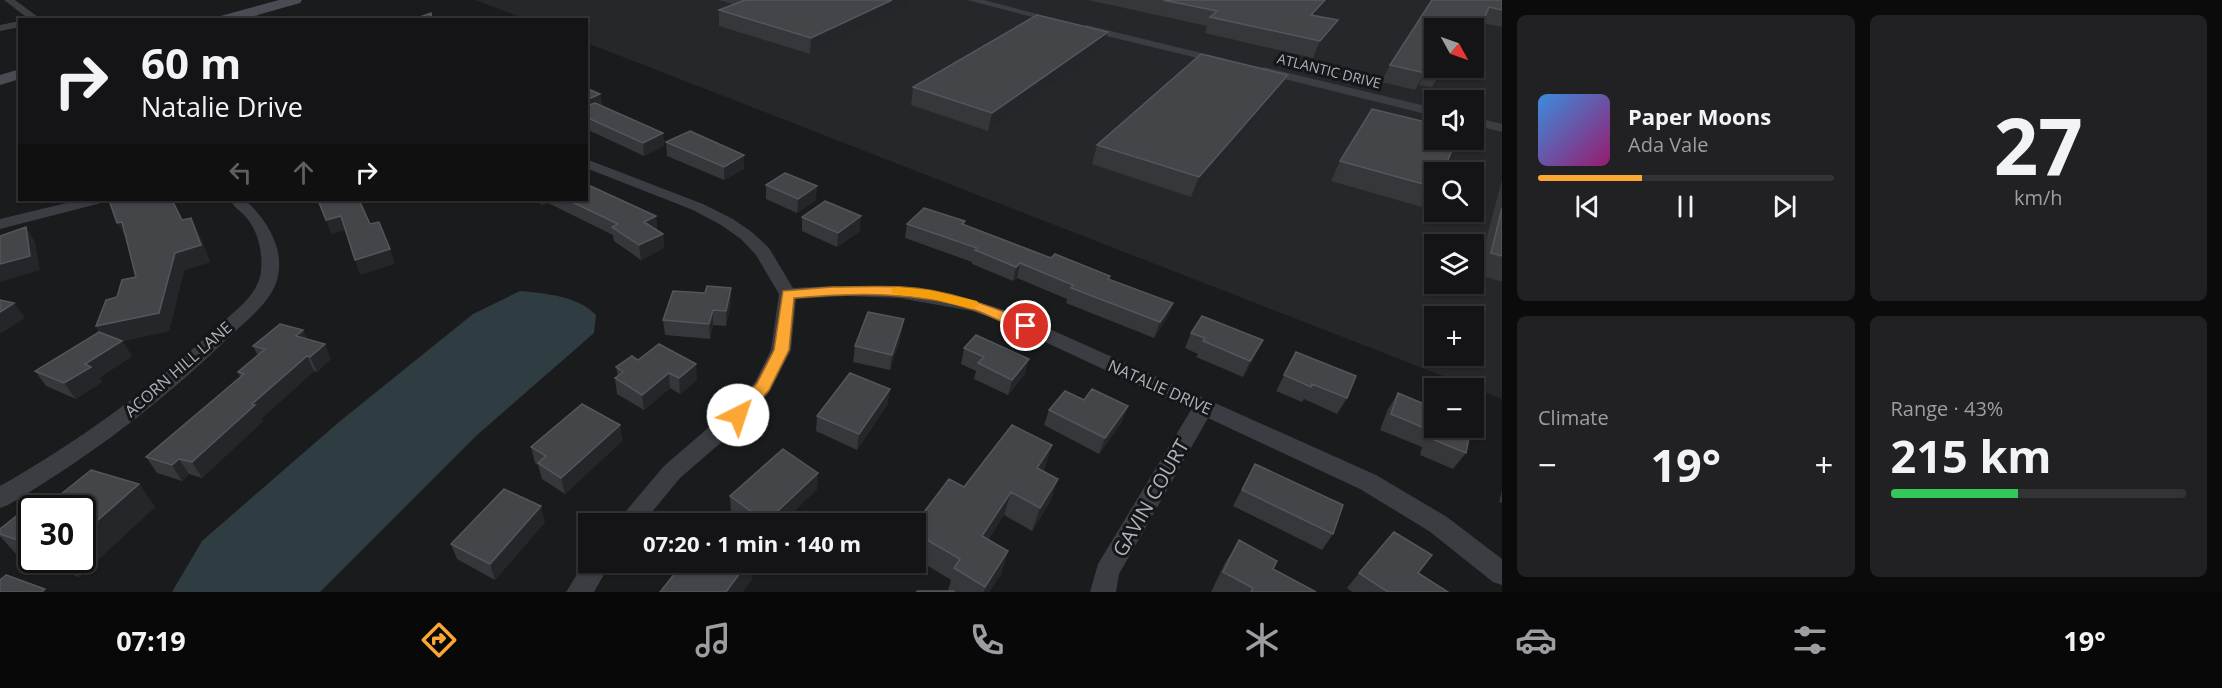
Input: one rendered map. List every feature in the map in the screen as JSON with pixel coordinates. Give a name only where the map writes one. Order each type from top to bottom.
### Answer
[{"type":"street","points":[[9,0],[34,18]]},
{"type":"street","points":[[237,18],[252,16],[295,0]]},
{"type":"street","points":[[972,0],[1229,62]]},
{"type":"street","points":[[0,28],[18,24]]},
{"type":"street","name":"ATLANTIC DRIVE","points":[[1251,68],[1424,110]]},
{"type":"street","points":[[0,80],[18,75]]},
{"type":"street","points":[[1484,124],[1502,128]]},
{"type":"street","points":[[588,164],[698,207],[727,222],[763,252],[788,294],[781,350],[763,386],[738,415],[672,472],[637,513]]},
{"type":"street","points":[[0,225],[92,201]]},
{"type":"street","name":"ACORN HILL LANE","points":[[0,498],[95,439],[200,353],[250,306],[268,281],[269,252],[266,235],[261,225],[238,201]]},
{"type":"street","name":"NATALIE DRIVE","points":[[788,294],[832,291],[903,291],[956,300],[1007,317],[1368,482],[1438,524],[1502,574]]},
{"type":"street","name":"GAVIN COURT","points":[[1103,592],[1107,572],[1204,406]]},
{"type":"street","points":[[579,592],[591,573]]},
{"type":"shaded area","points":[[475,0],[1502,0],[1502,399],[1484,392],[1484,378],[1448,378],[588,43],[588,18],[522,18]]},
{"type":"shaded area","points":[[520,291],[570,299],[588,308],[596,315],[594,333],[476,436],[320,592],[172,592],[202,541],[339,422],[473,314]]},
{"type":"building","points":[[745,0],[892,0],[811,38],[719,10]]},
{"type":"building","points":[[1163,0],[1325,0],[1311,15],[1338,20],[1320,41],[1210,17],[1217,11]]},
{"type":"building","points":[[1432,0],[1502,0],[1502,10],[1489,7],[1484,19],[1424,18],[1424,73],[1390,65]]},
{"type":"building","points":[[431,13],[432,18],[417,18]]},
{"type":"building","points":[[1037,15],[1108,32],[992,113],[913,87]]},
{"type":"building","points":[[1201,54],[1288,75],[1199,177],[1097,145]]},
{"type":"building","points":[[588,89],[600,94],[588,99]]},
{"type":"building","points":[[595,103],[663,133],[643,143],[588,118],[588,105]]},
{"type":"building","points":[[1372,109],[1424,122],[1424,150],[1452,150],[1447,162],[1424,162],[1424,184],[1340,161]]},
{"type":"building","points":[[690,131],[744,155],[724,167],[666,142]]},
{"type":"building","points":[[785,173],[817,186],[798,199],[766,185]]},
{"type":"building","points":[[588,185],[656,216],[644,222],[663,234],[639,245],[612,227],[618,224],[570,201],[588,201]]},
{"type":"building","points":[[172,201],[182,220],[191,218],[201,245],[175,253],[159,313],[96,326],[106,300],[117,297],[122,280],[136,277],[122,222],[117,223],[110,203]]},
{"type":"building","points":[[318,201],[359,201],[370,224],[379,222],[390,249],[355,260],[341,216],[326,220]]},
{"type":"building","points":[[825,201],[861,216],[838,233],[802,217]]},
{"type":"building","points":[[924,208],[965,221],[962,224],[1051,258],[1055,254],[1110,276],[1108,279],[1173,303],[1160,322],[1071,288],[1073,285],[1020,263],[1016,267],[975,250],[977,248],[907,224]]},
{"type":"building","points":[[1502,208],[1502,256],[1491,253]]},
{"type":"building","points":[[26,227],[30,256],[0,264],[0,236]]},
{"type":"building","points":[[707,286],[731,288],[726,311],[713,310],[709,324],[663,320],[673,291],[705,293]]},
{"type":"building","points":[[0,300],[14,303],[0,312]]},
{"type":"building","points":[[868,312],[904,319],[892,355],[855,346]]},
{"type":"building","points":[[1202,316],[1263,340],[1250,361],[1203,341],[1205,338],[1191,333]]},
{"type":"building","points":[[280,324],[303,330],[296,336],[325,344],[310,357],[307,356],[252,404],[255,405],[192,462],[179,459],[172,465],[146,457],[244,374],[238,372],[265,349],[253,346]]},
{"type":"building","points":[[99,332],[122,341],[85,364],[91,367],[64,383],[35,371]]},
{"type":"building","points":[[976,335],[1029,359],[1012,380],[978,363],[984,357],[964,348]]},
{"type":"building","points":[[659,344],[696,364],[679,378],[669,373],[642,395],[615,378],[623,372],[616,367],[632,356],[638,360]]},
{"type":"building","points":[[1296,352],[1356,376],[1347,398],[1312,384],[1311,387],[1284,375]]},
{"type":"building","points":[[850,373],[890,389],[859,434],[817,416]]},
{"type":"building","points":[[1092,389],[1128,406],[1105,438],[1049,410],[1065,391],[1084,400]]},
{"type":"building","points":[[1398,393],[1424,404],[1424,428],[1391,414]]},
{"type":"building","points":[[582,404],[620,425],[561,478],[538,463],[546,456],[531,447]]},
{"type":"building","points":[[1012,425],[1052,445],[1037,468],[1058,479],[1040,508],[1011,492],[982,536],[1008,551],[985,587],[954,568],[960,559],[926,539],[926,513],[923,513],[949,479],[964,487]]},
{"type":"building","points":[[1432,438],[1469,438],[1466,453]]},
{"type":"building","points":[[783,449],[818,473],[776,513],[754,513],[730,496]]},
{"type":"building","points":[[1255,464],[1343,505],[1333,534],[1242,490]]},
{"type":"building","points":[[91,470],[139,484],[96,522],[96,495],[60,495]]},
{"type":"building","points":[[504,489],[541,506],[490,564],[451,544]]},
{"type":"building","points":[[18,515],[18,540],[0,534],[0,529]]},
{"type":"building","points":[[1394,532],[1432,555],[1418,573],[1448,592],[1388,592],[1359,573]]},
{"type":"building","points":[[1239,540],[1277,561],[1273,569],[1316,592],[1251,592],[1253,588],[1223,572]]},
{"type":"building","points":[[675,573],[740,573],[726,592],[660,592]]},
{"type":"building","points":[[6,575],[45,589],[42,592],[0,592],[0,580]]},
{"type":"building","points":[[954,591],[954,592],[917,592]]},
{"type":"slow traffic","points":[[897,291],[929,294],[972,305]]},
{"type":"route","points":[[738,415],[752,401],[774,368],[784,336],[788,294],[832,291],[903,291],[929,294],[980,307],[1026,326]]}]
